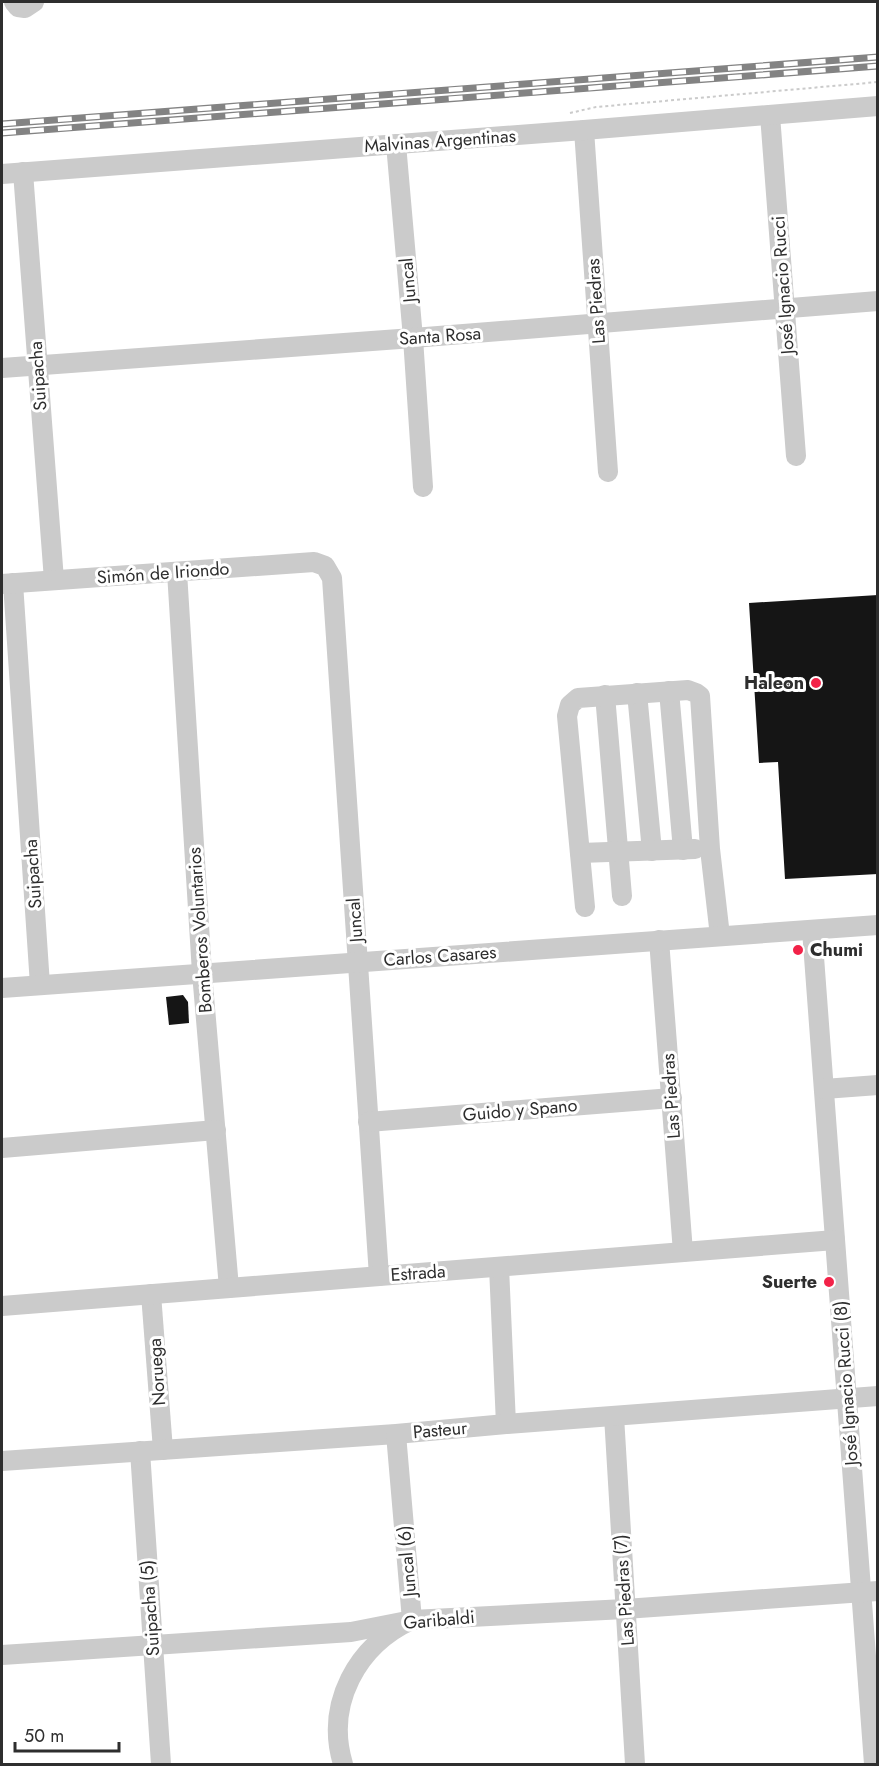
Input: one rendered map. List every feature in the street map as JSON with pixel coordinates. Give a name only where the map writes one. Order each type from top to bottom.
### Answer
[{"type":"street","points":[[14,2],[25,8],[34,2]]},
{"type":"street","name":"Malvinas Argentinas","points":[[2,174],[878,106]]},
{"type":"street","name":"José Ignacio Rucci","points":[[770,115],[796,456]]},
{"type":"street","name":"Las Piedras","points":[[584,130],[608,472]]},
{"type":"street","name":"Juncal","points":[[396,144],[423,488]]},
{"type":"street","name":"Suipacha","points":[[23,172],[54,580]]},
{"type":"street","name":"Santa Rosa","points":[[2,368],[878,302]]},
{"type":"street","name":"Simón de Iriondo","points":[[7,583],[314,562],[325,566]]},
{"type":"street","name":"Juncal","points":[[325,566],[332,578],[379,1276]]},
{"type":"street","name":"Bomberos Voluntarios","points":[[177,572],[202,973],[229,1288]]},
{"type":"street","name":"Suipacha","points":[[7,583],[40,985]]},
{"type":"street","points":[[585,907],[567,716],[570,705],[578,698],[687,690],[700,696],[710,849],[720,936]]},
{"type":"street","points":[[669,691],[683,850]]},
{"type":"street","points":[[637,693],[652,851]]},
{"type":"street","points":[[605,695],[622,896]]},
{"type":"street","points":[[580,853],[710,849]]},
{"type":"street","name":"Carlos Casares","points":[[2,988],[878,925]]},
{"type":"street","name":"José Ignacio Rucci (8)","points":[[812,930],[847,1398],[869,1592],[874,1764]]},
{"type":"street","name":"Las Piedras","points":[[659,940],[683,1252]]},
{"type":"street","points":[[824,1089],[878,1085]]},
{"type":"street","name":"Guido y Spano","points":[[368,1122],[672,1098]]},
{"type":"street","points":[[2,1148],[216,1130]]},
{"type":"street","name":"Estrada","points":[[2,1306],[835,1240]]},
{"type":"street","points":[[499,1267],[506,1424]]},
{"type":"street","name":"Noruega","points":[[151,1294],[163,1450]]},
{"type":"street","name":"Pasteur","points":[[2,1461],[396,1434],[878,1396]]},
{"type":"street","name":"Las Piedras (7)","points":[[614,1416],[635,1764]]},
{"type":"street","name":"Juncal (6)","points":[[343,1764],[337,1720],[342,1696],[349,1681],[366,1653],[394,1629],[412,1620],[396,1434]]},
{"type":"street","name":"Suipacha (5)","points":[[140,1452],[161,1764]]},
{"type":"street","name":"Garibaldi","points":[[2,1655],[351,1632],[412,1620],[625,1609],[869,1592]]},
{"type":"path","points":[[563,115],[596,107],[878,82]]},
{"type":"building","name":"Haleon","points":[[878,595],[878,874],[785,879],[778,762],[759,763],[749,603]]},
{"type":"building","points":[[183,995],[188,1002],[189,1023],[169,1025],[166,997]]},
{"type":"railway","points":[[2,124],[878,57]]},
{"type":"railway","points":[[2,133],[878,66]]},
{"type":"place","name":"Haleon","points":[[816,683]]},
{"type":"place","name":"Chumi","points":[[798,950]]},
{"type":"place","name":"Suerte","points":[[829,1282]]}]
